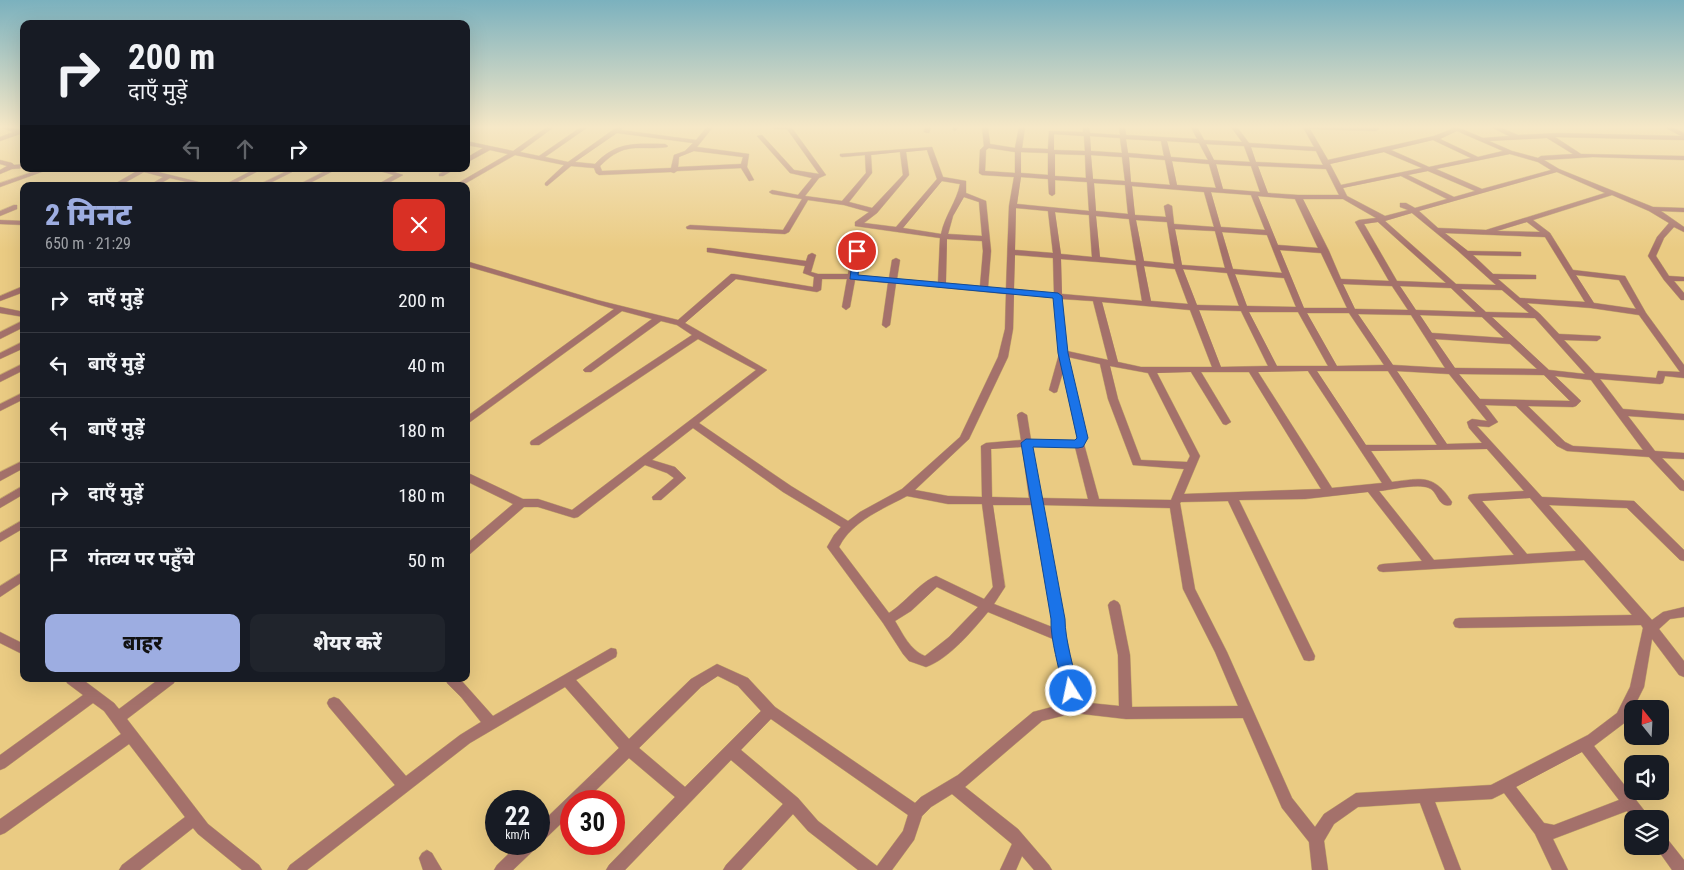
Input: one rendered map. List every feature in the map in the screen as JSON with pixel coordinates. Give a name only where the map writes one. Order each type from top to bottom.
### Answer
[{"type":"street","points":[[463,182],[488,168]]},
{"type":"street","points":[[547,184],[565,168]]},
{"type":"street","points":[[598,168],[600,173],[722,168]]},
{"type":"street","points":[[745,168],[751,180]]},
{"type":"street","points":[[788,168],[792,172],[817,177],[824,175],[819,168]]},
{"type":"street","points":[[844,203],[869,173],[869,168]]},
{"type":"street","points":[[905,168],[906,175],[874,211],[858,224],[942,236],[986,239]]},
{"type":"street","points":[[936,168],[940,179]]},
{"type":"street","points":[[982,168],[982,173],[1265,195],[1344,197],[1382,219],[1454,286],[1482,315],[1576,401],[1573,404],[1476,402]]},
{"type":"street","points":[[1018,168],[1011,252],[1009,329],[1003,357],[982,405],[964,439],[906,492],[848,526],[835,541],[833,547],[914,657],[926,662],[941,653],[997,595],[999,587],[987,500],[986,446],[1026,443],[1078,444]]},
{"type":"street","points":[[1051,168],[1052,194]]},
{"type":"street","points":[[1089,168],[1096,259]]},
{"type":"street","points":[[1126,168],[1139,263],[1147,303]]},
{"type":"street","points":[[1170,168],[1174,188]]},
{"type":"street","points":[[1213,168],[1220,192]]},
{"type":"street","points":[[1256,168],[1265,195]]},
{"type":"street","points":[[1328,168],[1344,197]]},
{"type":"street","points":[[1424,168],[1481,191]]},
{"type":"street","points":[[1340,187],[1434,168]]},
{"type":"street","points":[[1552,168],[1652,208],[1684,230]]},
{"type":"street","points":[[1557,170],[1382,219],[1359,222],[1412,313],[1430,336],[1452,371],[1492,422],[1489,424],[1472,422],[1472,426],[1648,624],[1684,671]]},
{"type":"street","points":[[0,185],[38,172]]},
{"type":"street","points":[[121,182],[138,172]]},
{"type":"street","points":[[150,172],[195,182]]},
{"type":"street","points":[[233,182],[253,172]]},
{"type":"street","points":[[268,182],[289,172]]},
{"type":"street","points":[[307,182],[328,172]]},
{"type":"street","points":[[386,182],[400,175],[389,172]]},
{"type":"street","points":[[441,175],[446,172]]},
{"type":"street","points":[[1402,174],[1452,199]]},
{"type":"street","points":[[158,182],[169,176]]},
{"type":"street","points":[[690,227],[785,232],[803,197],[817,177]]},
{"type":"street","points":[[0,179],[10,181]]},
{"type":"street","points":[[940,179],[964,182],[962,194],[951,209],[942,236],[942,285]]},
{"type":"street","points":[[898,230],[940,179]]},
{"type":"street","points":[[1207,191],[1230,271],[1244,309],[1273,368]]},
{"type":"street","points":[[772,192],[844,203],[874,211]]},
{"type":"street","points":[[1486,232],[1612,193]]},
{"type":"street","points":[[962,194],[982,201],[988,251],[984,289]]},
{"type":"street","points":[[1254,194],[1301,310],[1334,368]]},
{"type":"street","points":[[1298,197],[1352,311],[1444,448]]},
{"type":"street","points":[[0,204],[14,207],[0,214]]},
{"type":"street","points":[[1014,206],[1270,233]]},
{"type":"street","points":[[1168,206],[1178,266],[1217,369]]},
{"type":"street","points":[[1403,206],[1413,210],[1537,316],[1593,377],[1651,453],[1684,487]]},
{"type":"street","points":[[1652,208],[1684,210]]},
{"type":"street","points":[[1052,209],[1063,353],[1082,438],[1078,444],[1094,502]]},
{"type":"street","points":[[1527,218],[1547,235],[1591,305]]},
{"type":"street","points":[[0,222],[20,222]]},
{"type":"street","points":[[1673,223],[1661,238],[1652,256],[1684,298]]},
{"type":"street","points":[[1436,230],[1547,235]]},
{"type":"street","points":[[1275,247],[1325,251]]},
{"type":"street","points":[[710,250],[810,264]]},
{"type":"street","points":[[846,307],[857,251]]},
{"type":"street","points":[[1011,252],[1286,276]]},
{"type":"street","points":[[1465,253],[1518,254]]},
{"type":"street","points":[[812,255],[807,273],[818,276],[853,277],[1194,307],[1537,316]]},
{"type":"street","points":[[886,325],[896,260]]},
{"type":"street","points":[[470,264],[680,323],[762,370],[574,514],[538,502],[522,504],[470,548]]},
{"type":"street","points":[[1571,272],[1622,278],[1642,313],[1684,371]]},
{"type":"street","points":[[680,323],[734,276],[817,290],[818,276]]},
{"type":"street","points":[[1491,276],[1533,277]]},
{"type":"street","points":[[1667,278],[1684,279]]},
{"type":"street","points":[[1338,281],[1504,288]]},
{"type":"street","points":[[0,299],[20,291]]},
{"type":"street","points":[[1097,299],[1109,363],[1113,399],[1137,463],[1191,466]]},
{"type":"street","points":[[1518,300],[1591,305],[1642,313]]},
{"type":"street","points":[[470,419],[621,308]]},
{"type":"street","points":[[0,316],[5,311],[20,314]]},
{"type":"street","points":[[588,370],[659,318]]},
{"type":"street","points":[[0,336],[20,325]]},
{"type":"street","points":[[535,443],[698,335]]},
{"type":"street","points":[[1430,336],[1511,341]]},
{"type":"street","points":[[1556,337],[1597,338]]},
{"type":"street","points":[[0,356],[20,346]]},
{"type":"street","points":[[1063,353],[1141,370],[1391,368],[1546,372],[1660,381],[1661,374],[1684,375]]},
{"type":"street","points":[[1054,390],[1063,353]]},
{"type":"street","points":[[0,379],[20,368]]},
{"type":"street","points":[[1310,368],[1389,486]]},
{"type":"street","points":[[1252,369],[1329,493]]},
{"type":"street","points":[[1151,370],[1195,456],[1176,501],[1189,589],[1221,652],[1287,803],[1316,839],[1320,870]]},
{"type":"street","points":[[1194,370],[1226,422]]},
{"type":"street","points":[[0,408],[20,397]]},
{"type":"street","points":[[1519,403],[1561,444],[1571,449],[1684,456]]},
{"type":"street","points":[[1620,412],[1684,417]]},
{"type":"street","points":[[1022,415],[1035,500],[1058,619],[1058,635],[1062,644],[1074,707]]},
{"type":"street","points":[[693,423],[788,489],[848,526]]},
{"type":"street","points":[[1363,448],[1490,446]]},
{"type":"street","points":[[644,461],[671,470],[681,478],[657,497]]},
{"type":"street","points":[[0,477],[20,465]]},
{"type":"street","points":[[470,478],[522,504]]},
{"type":"street","points":[[906,492],[948,500],[1176,501],[1329,493],[1421,482],[1434,486],[1447,502]]},
{"type":"street","points":[[1371,488],[1431,565]]},
{"type":"street","points":[[0,504],[20,492]]},
{"type":"street","points":[[1232,497],[1309,656]]},
{"type":"street","points":[[1524,559],[1473,498],[1537,498],[1630,504],[1684,557]]},
{"type":"street","points":[[0,538],[20,526]]},
{"type":"street","points":[[1383,568],[1588,555]]},
{"type":"street","points":[[0,592],[20,578]]},
{"type":"street","points":[[887,620],[896,616],[922,591],[936,581],[987,606],[1058,635]]},
{"type":"street","points":[[1114,604],[1124,655],[1126,713]]},
{"type":"street","points":[[1459,623],[1648,624],[1667,615],[1684,612]]},
{"type":"street","points":[[1316,839],[1329,819],[1356,800],[1492,792],[1584,744],[1622,717],[1637,687],[1648,624]]},
{"type":"street","points":[[0,637],[20,648]]},
{"type":"street","points":[[296,870],[465,740],[611,653]]},
{"type":"street","points":[[586,790],[696,683],[717,670],[744,682],[770,711],[916,812]]},
{"type":"street","points":[[566,680],[629,749],[685,796]]},
{"type":"street","points":[[80,682],[118,718],[203,829],[254,870]]},
{"type":"street","points":[[118,718],[165,682]]},
{"type":"street","points":[[455,682],[466,692],[491,724]]},
{"type":"street","points":[[0,763],[93,695]]},
{"type":"street","points":[[334,703],[405,786]]},
{"type":"street","points":[[882,870],[909,835],[916,812],[926,802],[953,786],[1038,716],[1074,707],[1126,713],[1246,712]]},
{"type":"street","points":[[614,870],[770,711]]},
{"type":"street","points":[[0,828],[131,735]]},
{"type":"street","points":[[1584,744],[1635,810]]},
{"type":"street","points":[[731,750],[793,803],[813,826],[871,870]]},
{"type":"street","points":[[1506,785],[1540,829],[1560,870]]},
{"type":"street","points":[[953,786],[1020,843],[1044,870]]},
{"type":"street","points":[[1425,796],[1453,870]]},
{"type":"street","points":[[731,870],[793,803]]},
{"type":"street","points":[[1540,829],[1554,832],[1630,803]]},
{"type":"street","points":[[550,824],[560,815]]},
{"type":"street","points":[[126,870],[195,818]]},
{"type":"street","points":[[1008,870],[1020,843]]},
{"type":"street","points":[[1669,853],[1682,870]]},
{"type":"street","points":[[502,870],[518,855]]},
{"type":"route","points":[[857,251],[853,277],[1058,296],[1063,353],[1082,438],[1078,444],[1026,443],[1058,619],[1058,635],[1062,644],[1071,691]]}]
